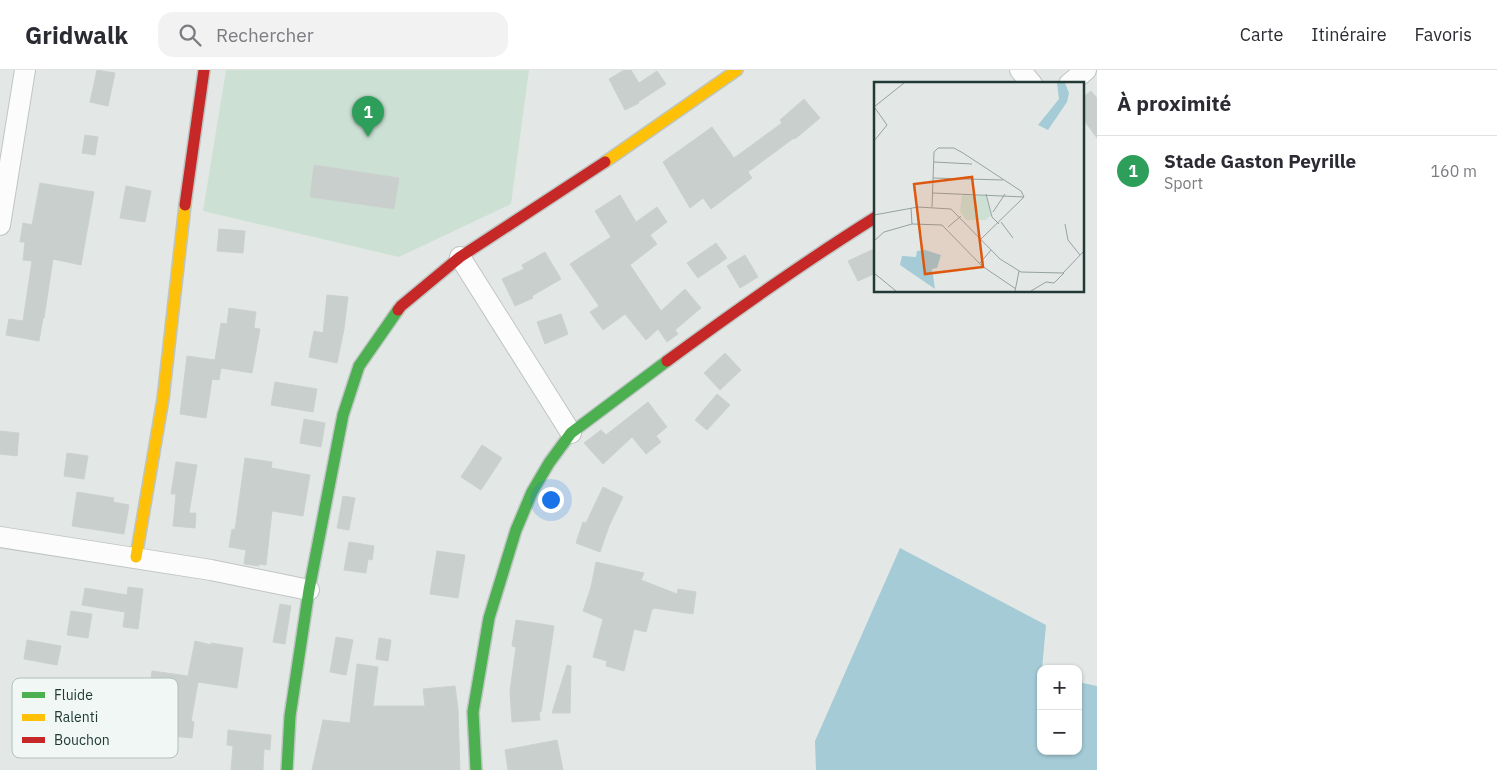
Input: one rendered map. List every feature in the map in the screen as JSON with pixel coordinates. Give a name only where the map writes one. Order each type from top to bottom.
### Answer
[{"type":"street","points":[[0,225],[25,70]]},
{"type":"street","points":[[136,558],[163,399],[188,176],[204,70]]},
{"type":"street","points":[[287,770],[290,716],[309,590],[343,415],[359,366],[401,306],[460,257],[618,153],[737,70]]},
{"type":"street","points":[[1020,70],[1030,82]]},
{"type":"street","points":[[1071,82],[1086,70]]},
{"type":"street","points":[[476,770],[473,712],[489,618],[516,530],[532,492],[549,463],[571,433],[723,320],[874,218]]},
{"type":"street","points":[[460,257],[571,433]]},
{"type":"street","points":[[0,537],[212,570],[309,590]]},
{"type":"green space","points":[[226,70],[529,70],[511,204],[399,257],[203,211]]},
{"type":"water","points":[[900,548],[1046,625],[1042,665],[1037,665],[1037,755],[1082,755],[1082,683],[1097,686],[1097,770],[816,770],[815,741]]},
{"type":"building","points":[[97,70],[115,73],[108,106],[90,102]]},
{"type":"building","points":[[624,70],[631,70],[639,83],[657,71],[666,84],[639,103],[625,110],[609,79]]},
{"type":"building","points":[[1091,91],[1097,98],[1097,138],[1084,120],[1084,96]]},
{"type":"building","points":[[804,99],[820,118],[795,139],[748,172],[752,178],[711,209],[703,198],[690,208],[663,162],[712,127],[734,158],[782,123],[780,120]]},
{"type":"building","points":[[85,135],[98,137],[95,155],[82,153]]},
{"type":"building","points":[[314,165],[399,178],[394,209],[310,197]]},
{"type":"building","points":[[40,183],[94,192],[81,265],[53,259],[39,341],[6,335],[9,319],[23,321],[32,261],[23,260],[25,242],[20,242],[23,223],[32,225]]},
{"type":"building","points":[[126,186],[151,191],[145,222],[120,218]]},
{"type":"building","points":[[620,195],[636,222],[657,207],[667,222],[650,235],[657,244],[630,265],[661,311],[685,289],[701,308],[675,330],[678,334],[667,342],[658,329],[646,340],[625,314],[603,330],[590,312],[599,306],[570,264],[611,237],[595,211]]},
{"type":"building","points":[[219,229],[245,231],[243,253],[217,251]]},
{"type":"building","points":[[716,243],[727,258],[698,278],[687,263]]},
{"type":"building","points":[[874,249],[874,274],[858,281],[848,261]]},
{"type":"building","points":[[545,252],[561,279],[532,296],[533,298],[515,306],[502,279],[524,269],[522,265]]},
{"type":"building","points":[[745,255],[758,277],[740,288],[727,266]]},
{"type":"building","points":[[327,295],[348,297],[337,363],[309,357],[314,331],[323,333]]},
{"type":"building","points":[[229,308],[256,312],[254,328],[260,329],[252,373],[221,368],[219,380],[212,379],[206,418],[180,414],[187,356],[215,360],[221,323],[227,324]]},
{"type":"building","points":[[561,314],[568,334],[545,344],[537,322]]},
{"type":"building","points":[[725,353],[741,370],[720,390],[704,373]]},
{"type":"building","points":[[275,382],[317,389],[313,412],[271,405]]},
{"type":"building","points":[[717,394],[730,405],[707,430],[695,420]]},
{"type":"building","points":[[648,402],[667,427],[656,436],[661,442],[646,454],[632,437],[603,464],[584,443],[601,430],[606,435]]},
{"type":"building","points":[[304,419],[325,423],[321,447],[300,443]]},
{"type":"building","points":[[0,431],[19,433],[17,456],[0,454]]},
{"type":"building","points":[[482,445],[502,458],[481,490],[461,477]]},
{"type":"building","points":[[67,453],[88,456],[84,479],[64,476]]},
{"type":"building","points":[[245,458],[272,462],[271,468],[310,475],[303,516],[272,511],[266,565],[244,564],[246,550],[229,547],[232,529],[235,530]]},
{"type":"building","points":[[176,462],[197,465],[189,513],[196,513],[195,528],[173,526],[176,494],[171,494]]},
{"type":"building","points":[[603,487],[623,497],[609,526],[600,552],[576,543],[583,522],[586,523]]},
{"type":"building","points":[[77,492],[114,498],[113,502],[129,505],[124,534],[72,526]]},
{"type":"building","points":[[343,496],[355,498],[349,530],[337,528]]},
{"type":"building","points":[[349,542],[374,546],[372,560],[368,559],[366,573],[344,570]]},
{"type":"building","points":[[437,551],[465,555],[458,598],[430,594]]},
{"type":"building","points":[[596,562],[644,573],[641,580],[677,594],[678,589],[696,592],[693,614],[652,609],[646,632],[634,629],[624,671],[606,666],[607,661],[593,657],[603,619],[583,611],[591,587]]},
{"type":"building","points":[[128,587],[143,589],[138,629],[123,627],[125,612],[82,605],[85,588],[127,595]]},
{"type":"building","points":[[280,604],[291,606],[285,644],[273,642]]},
{"type":"building","points":[[71,611],[92,614],[88,638],[67,635]]},
{"type":"building","points":[[516,620],[554,626],[541,712],[539,712],[540,720],[512,722],[510,691],[516,647],[512,646]]},
{"type":"building","points":[[336,637],[353,640],[346,675],[330,672]]},
{"type":"building","points":[[379,638],[391,640],[388,661],[376,659]]},
{"type":"building","points":[[27,640],[61,646],[57,665],[24,659]]},
{"type":"building","points":[[195,641],[211,645],[211,643],[243,648],[237,688],[198,682],[191,721],[194,722],[192,738],[178,737],[178,678],[151,678],[152,671],[188,676]]},
{"type":"building","points":[[357,664],[378,667],[373,706],[425,706],[423,689],[455,686],[458,709],[460,770],[312,770],[323,720],[350,723]]},
{"type":"building","points":[[567,665],[571,666],[570,713],[552,713]]},
{"type":"building","points":[[228,730],[271,735],[270,750],[264,749],[263,770],[231,770],[233,746],[227,745]]},
{"type":"building","points":[[557,740],[563,770],[508,770],[505,750]]},
{"type":"traffic: fast","points":[[287,770],[290,716],[309,590],[343,415],[359,366],[398,310]]},
{"type":"traffic: fast","points":[[476,770],[473,712],[489,618],[516,530],[532,492],[549,463],[571,433],[667,361]]},
{"type":"traffic: slow","points":[[605,162],[737,70]]},
{"type":"traffic: slow","points":[[136,557],[163,399],[185,205]]},
{"type":"traffic: jam","points":[[185,205],[204,70]]},
{"type":"traffic: jam","points":[[398,310],[460,257],[605,162]]},
{"type":"traffic: jam","points":[[667,361],[770,287],[874,218]]},
{"type":"place","name":"Stade Gaston Peyrille","points":[[368,137]]}]
